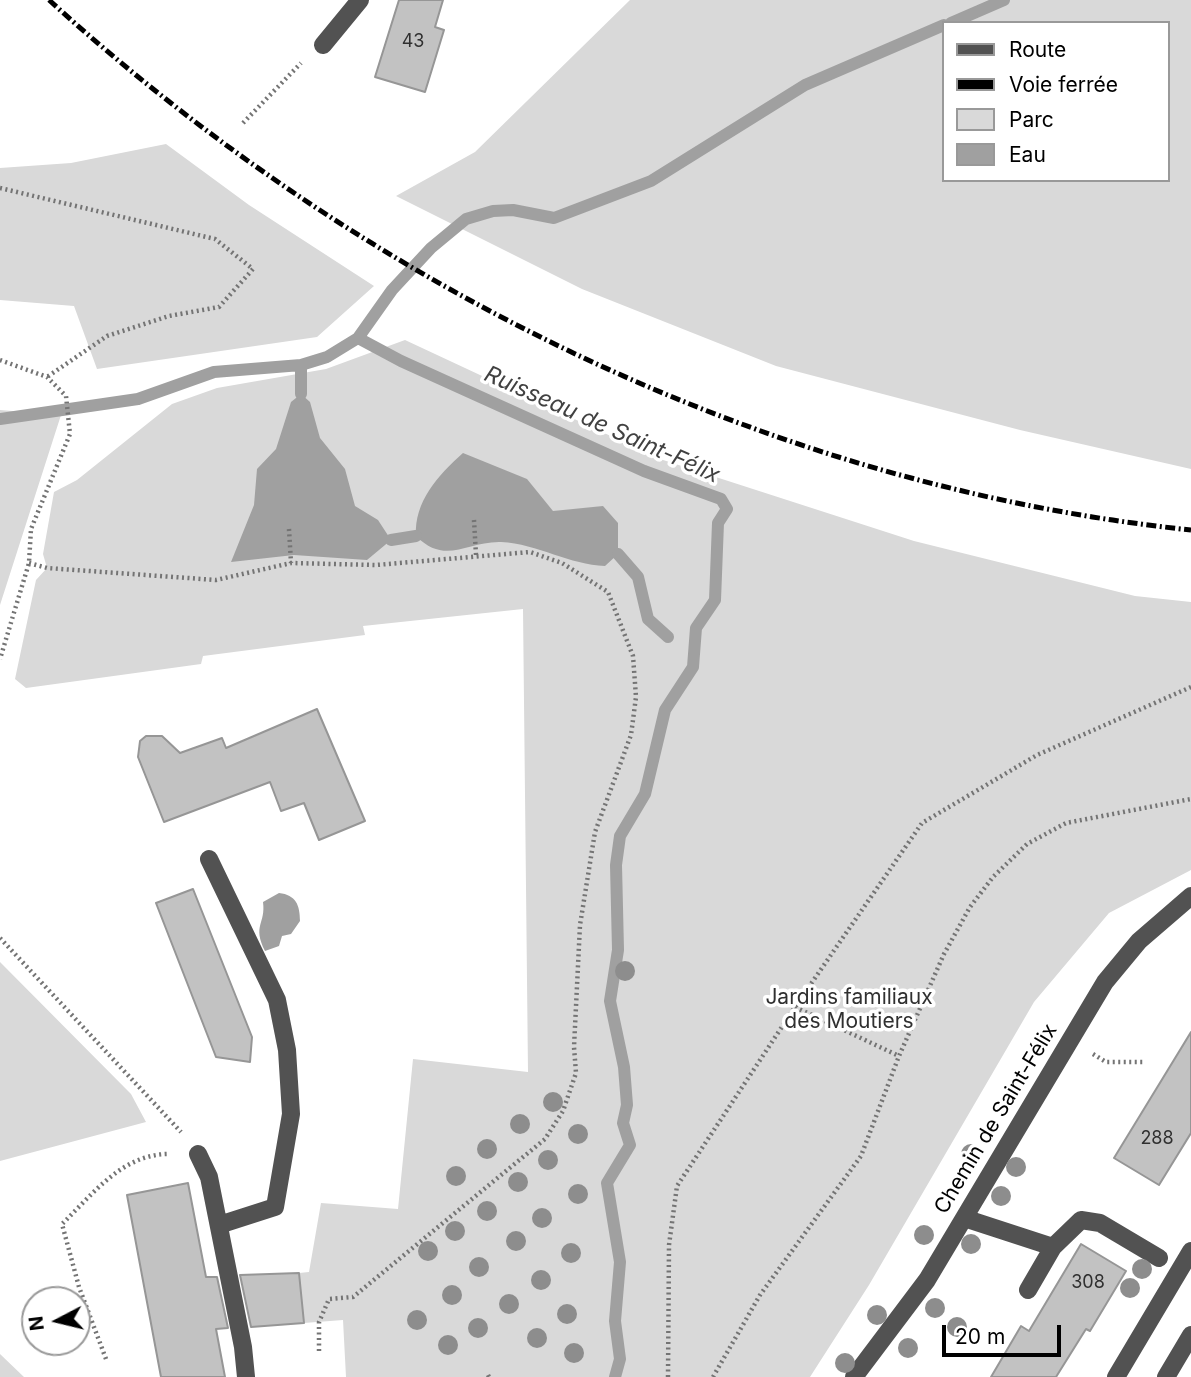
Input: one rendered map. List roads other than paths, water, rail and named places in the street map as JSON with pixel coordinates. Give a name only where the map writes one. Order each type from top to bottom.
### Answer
[{"type":"street","points":[[323,45],[360,0]]},
{"type":"street","points":[[209,859],[276,1000],[287,1050],[290,1114],[275,1206],[219,1225]]},
{"type":"street","name":"Chemin de Saint-Félix","points":[[854,1377],[927,1280],[1105,982],[1139,941],[1191,896]]},
{"type":"street","points":[[198,1154],[209,1177],[243,1347],[246,1377]]},
{"type":"street","points":[[964,1218],[1053,1247]]},
{"type":"street","points":[[1028,1290],[1053,1247],[1081,1220],[1100,1223],[1159,1258]]},
{"type":"street","points":[[1116,1377],[1191,1251]]},
{"type":"street","points":[[1166,1377],[1191,1335]]},
{"type":"water","points":[[301,394],[310,402],[320,438],[345,469],[355,506],[378,520],[391,540],[367,560],[294,555],[231,562],[254,505],[257,469],[276,449],[291,402]]},
{"type":"water","points":[[463,453],[527,479],[553,511],[603,506],[618,523],[618,554],[605,566],[579,562],[528,546],[501,542],[447,551],[427,545],[416,536],[416,524],[423,501],[445,470]]},
{"type":"water","points":[[279,893],[296,902],[300,921],[291,934],[282,936],[279,946],[265,951],[259,930],[263,902]]},
{"type":"waterway","points":[[956,21],[1004,0]]},
{"type":"waterway","points":[[0,419],[138,399],[214,372],[301,365],[327,357],[358,338],[392,290],[431,248],[466,219],[493,211],[513,210],[554,218],[651,181],[805,85],[942,26]]},
{"type":"waterway","name":"Ruisseau de Saint-Félix","points":[[358,338],[401,361],[644,471],[721,499],[727,509],[718,523],[715,600],[696,628],[693,667],[665,710],[645,794],[620,836],[616,865],[618,950],[610,1001],[624,1067],[627,1105],[623,1123],[630,1145],[607,1183],[620,1262],[615,1321],[620,1359],[615,1377]]},
{"type":"waterway","points":[[301,365],[301,394]]},
{"type":"waterway","points":[[391,540],[416,536]]},
{"type":"waterway","points":[[618,554],[638,577],[648,619],[668,637]]},
{"type":"railway","points":[[49,0],[171,103],[300,197],[436,281],[578,355],[726,418],[878,469],[1033,506],[1191,530]]},
{"type":"park label","name":"Jardins familiaux des Moutiers","points":[[849,1010]]}]
